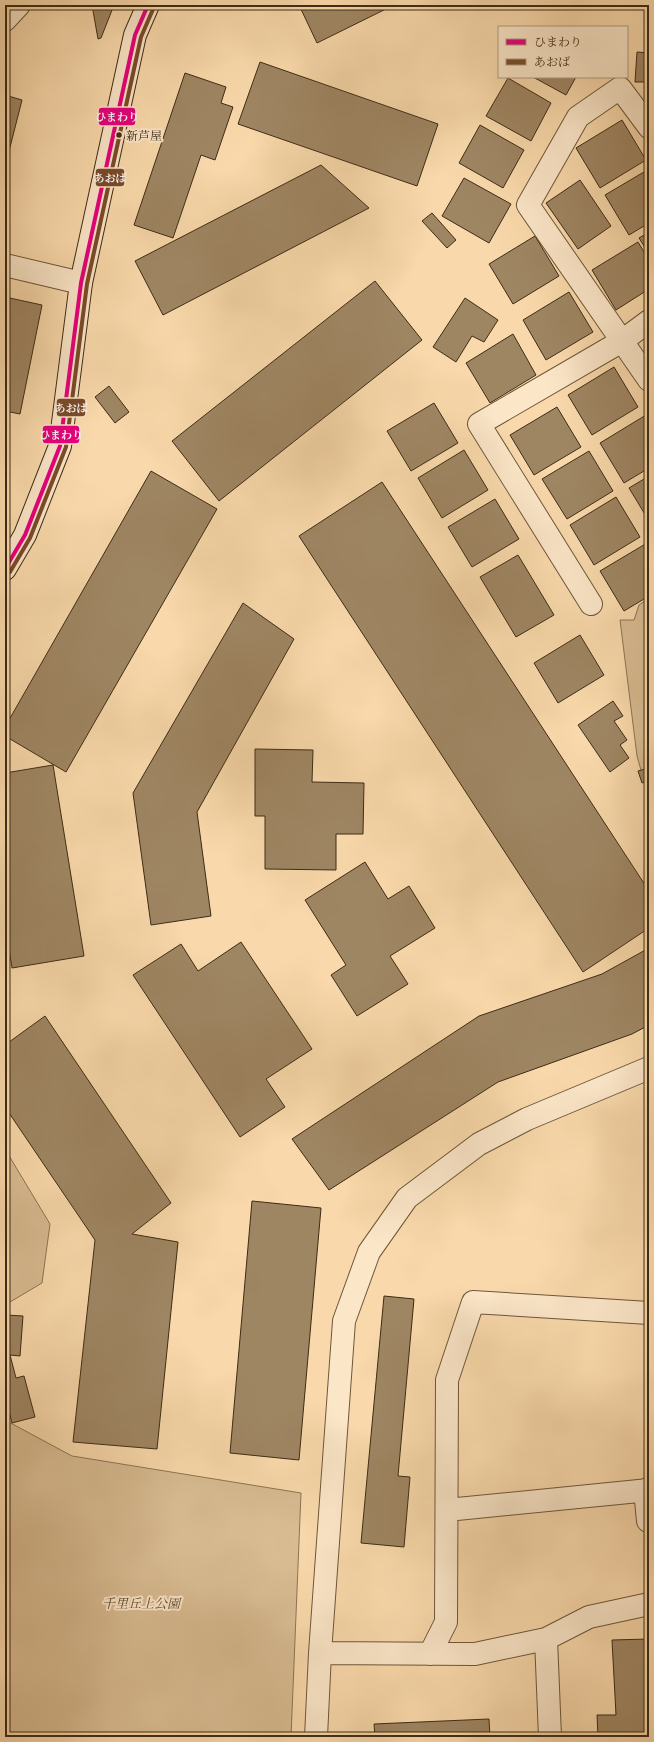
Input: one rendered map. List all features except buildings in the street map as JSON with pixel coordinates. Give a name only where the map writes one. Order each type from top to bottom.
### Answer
[{"type":"street","points":[[5,20],[19,5]]},
{"type":"street","points":[[5,569],[25,535],[60,446],[81,283],[135,34],[148,5]]},
{"type":"street","points":[[649,127],[620,88],[578,118],[528,205],[649,380]]},
{"type":"street","points":[[5,265],[81,283]]},
{"type":"street","points":[[591,604],[479,424],[622,341],[649,321]]},
{"type":"street","points":[[316,1737],[320,1653],[344,1321],[369,1252],[407,1198],[479,1144],[528,1119],[649,1068]]},
{"type":"street","points":[[430,1654],[446,1622],[447,1380],[473,1302],[649,1313]]},
{"type":"street","points":[[446,1510],[647,1490],[648,1521]]},
{"type":"street","points":[[320,1653],[474,1654],[546,1639],[589,1617],[649,1604]]},
{"type":"street","points":[[546,1639],[550,1737]]},
{"type":"green space","points":[[649,598],[649,783],[645,784],[637,756],[620,620],[634,620],[639,605]]},
{"type":"green space","points":[[5,1149],[50,1224],[42,1283],[5,1305]]},
{"type":"green space","name":"千里丘上公園","points":[[5,1420],[72,1456],[301,1493],[291,1737],[5,1737]]},
{"type":"transit line","name":"ひまわり","points":[[5,569],[25,535],[60,446],[81,283],[135,35],[148,5]]},
{"type":"transit line","name":"あおば","points":[[10,572],[30,538],[66,447],[87,284],[141,37],[154,7]]},
{"type":"place","name":"新芦屋","points":[[119,135]]}]
